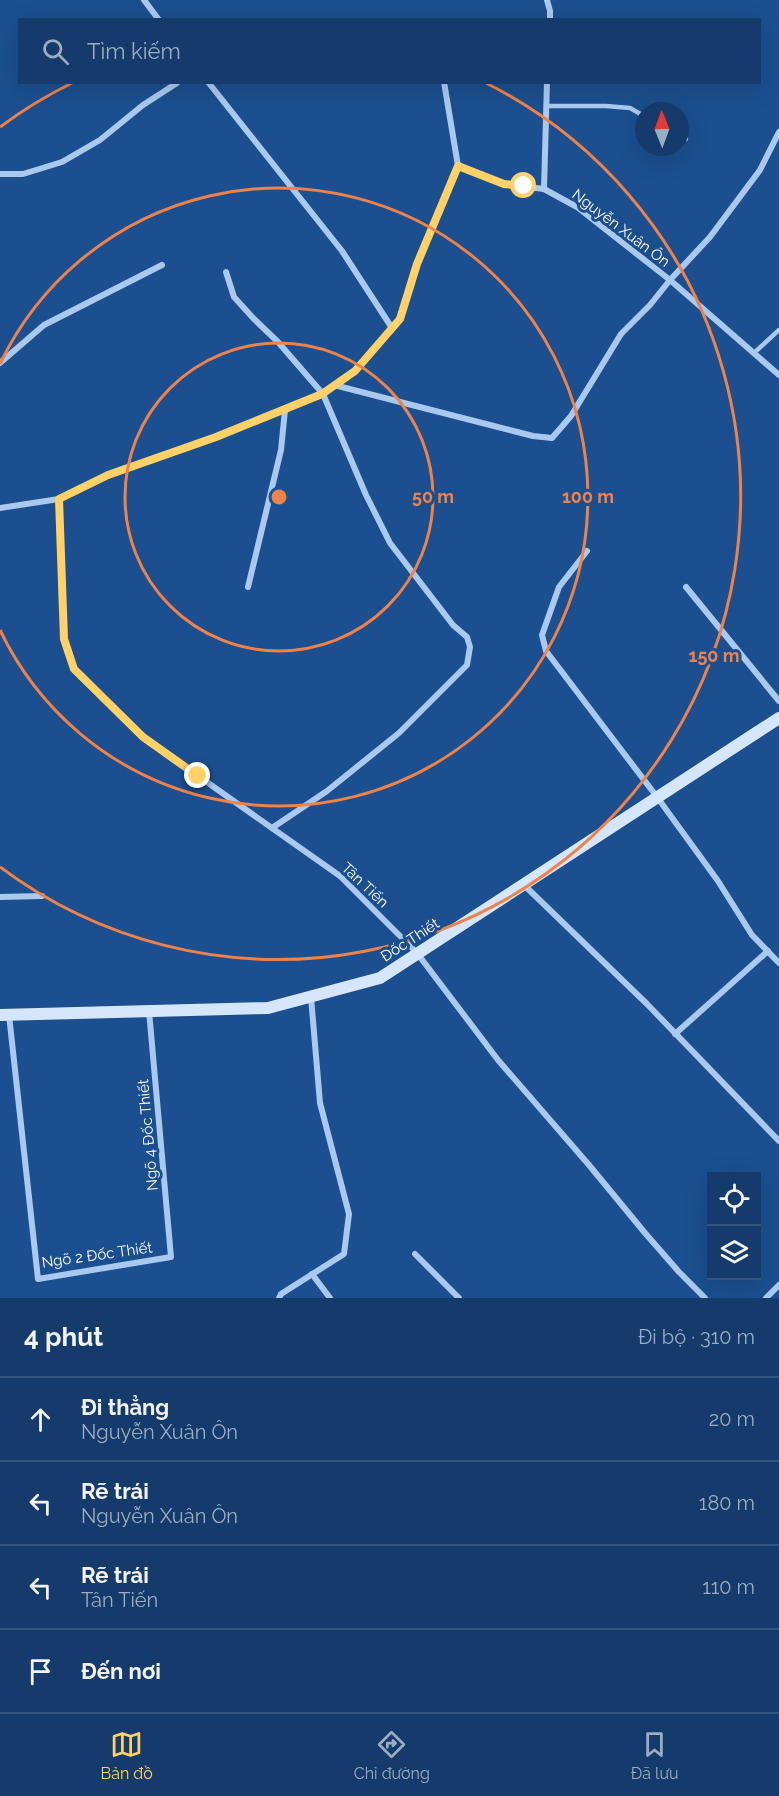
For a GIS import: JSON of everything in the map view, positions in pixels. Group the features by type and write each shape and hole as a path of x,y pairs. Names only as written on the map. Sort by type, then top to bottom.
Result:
{"street":[{"path":"144,0 158,18"},
{"path":"547,0 550,18"},
{"path":"0,174 23,174 62,162 100,140 143,105 177,84"},
{"path":"210,84 342,251 392,328"},
{"path":"0,508 59,499 108,475 216,437 322,394 355,371 400,319 417,264 458,166 444,84"},
{"path":"544,189 547,84"},
{"path":"334,386 532,436 552,438 571,416 621,334 710,237 760,170 779,132"},
{"name":"Nguyễn Xuân Ôn","path":"458,166 504,184 544,189 577,207 670,280 779,375"},
{"path":"0,363 44,325 162,265"},
{"path":"226,272 234,297 278,342 322,394 366,495 390,543 453,624 467,637 470,647 467,665 399,732 327,791 272,828"},
{"path":"248,587 280,450 285,410"},
{"name":"Tân Tiến","path":"59,499 64,639 74,669 143,737 340,876 417,954 498,1060 645,1233 705,1298"},
{"path":"587,551 559,587 542,635 546,651 718,881 752,935 779,963"},
{"path":"686,587 779,701"},
{"name":"Đốc Thiết","path":"4,1015 268,1008 380,978 779,718"},
{"path":"523,885 647,1004 779,1141"},
{"path":"0,897 42,896"},
{"path":"675,1034 768,951"},
{"path":"279,1298 280,1294 344,1254 349,1214 320,1103 311,996"},
{"name":"Ngõ 4 Đốc Thiết","path":"149,1011 171,1257"},
{"name":"Ngõ 2 Đốc Thiết","path":"4,1015 38,1279 171,1257"},
{"path":"416,1254 459,1298"},
{"path":"312,1274 330,1298"},
{"path":"766,1298 779,1285"}],"lane":[{"path":"546,106 606,106 630,108 635,111"},
{"path":"754,353 779,330"}],"route":[{"path":"198,776 143,737 74,669 64,639 59,499 108,475 216,437 322,394 355,371 400,319 417,264 458,166 504,184 524,186"}]}
